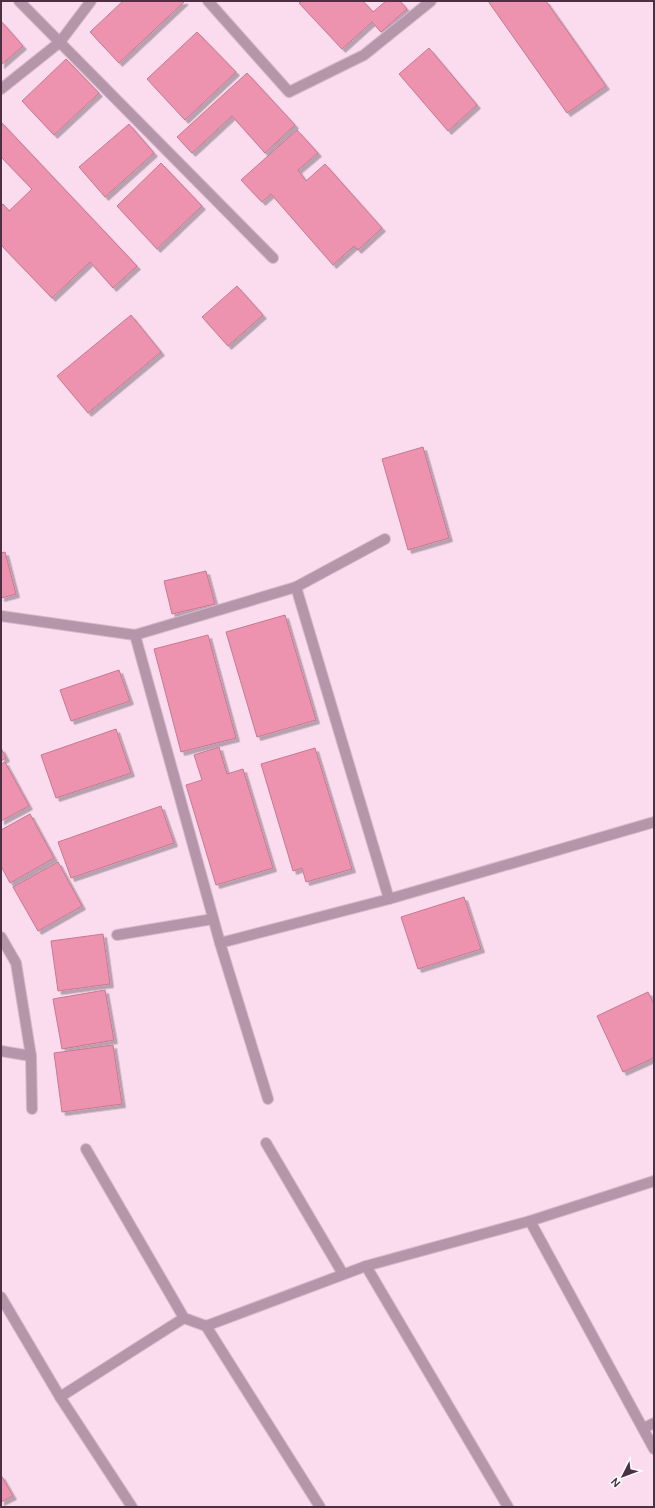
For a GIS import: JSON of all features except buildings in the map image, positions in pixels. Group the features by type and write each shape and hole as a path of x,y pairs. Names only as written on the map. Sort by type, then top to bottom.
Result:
{"street":[{"path":"19,1 273,258"},
{"path":"1,89 60,42 91,1"},
{"path":"208,1 289,92 364,55 431,1"},
{"path":"1,616 135,635 296,587 385,539"},
{"path":"296,587 389,899"},
{"path":"135,635 213,920 268,1099"},
{"path":"220,943 389,899 654,822"},
{"path":"117,935 213,920"},
{"path":"1,937 16,963 31,1056 32,1110"},
{"path":"1,1051 31,1056"},
{"path":"266,1143 343,1274"},
{"path":"86,1149 184,1318 206,1326 320,1507"},
{"path":"206,1326 366,1266 530,1221 654,1181"},
{"path":"530,1221 644,1428 654,1449"},
{"path":"366,1266 508,1507"},
{"path":"1,1297 60,1397 132,1507"},
{"path":"60,1397 184,1318"},
{"path":"644,1428 654,1423"}]}
